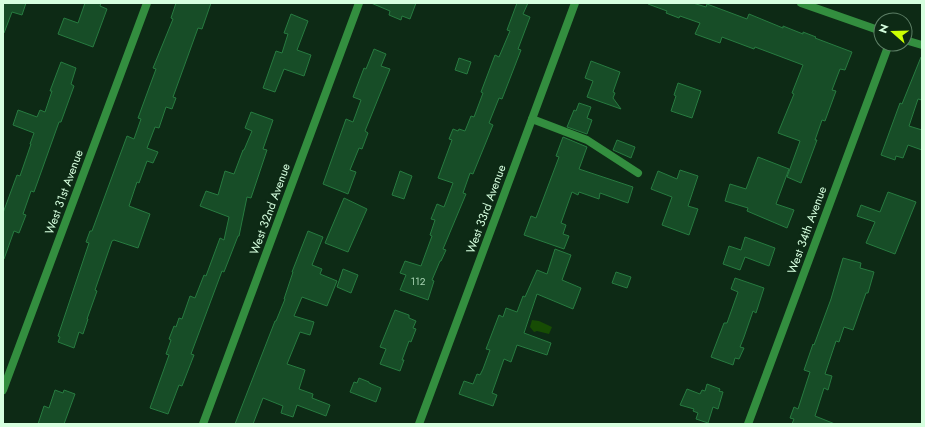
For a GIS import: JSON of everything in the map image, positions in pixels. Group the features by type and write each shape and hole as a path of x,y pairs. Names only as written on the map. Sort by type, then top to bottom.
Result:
{"street":[{"name":"West 31st Avenue","path":"3,390 147,3"},
{"name":"West 32nd Avenue","path":"203,424 360,3"},
{"name":"West 33rd Avenue","path":"419,424 575,3"},
{"path":"801,3 873,28"},
{"name":"West 34th Avenue","path":"748,424 886,52"},
{"path":"532,119 587,140 638,173"}],"shaded area":[{"path":"532,320 539,321 552,327 549,334 537,331 534,332 530,327"}],"building":[{"path":"3,3 26,3 22,15 12,12 4,33 3,32"},
{"path":"85,3 101,3 100,6 107,9 93,47 58,34 64,18 78,23"},
{"path":"176,3 211,3 202,29 198,28 173,97 176,98 172,109 166,107 159,128 155,127 147,148 158,152 153,163 147,161 139,183 137,182 129,206 150,214 138,248 114,240 112,241 95,290 97,291 83,334 79,332 74,348 58,342 60,337 58,336 89,243 86,242 90,231 92,231 127,136 134,139 141,119 138,118 156,69 153,68 173,19 171,18"},
{"path":"371,3 416,3 410,19 402,16 401,20 389,15 390,11"},
{"path":"517,3 528,3 523,14 530,17 518,49 521,50 502,99 499,98 489,123 493,125 473,174 470,173 463,193 466,194 443,249 446,250 432,280 434,281 428,300 400,290 406,275 400,273 405,261 421,266 432,236 430,235 435,220 431,219 437,204 444,207 453,183 438,178 452,140 449,139 453,129 465,131 471,116 474,117 483,93 481,92 495,55 499,57 510,31 507,30"},
{"path":"693,3 706,7 707,4 747,19 749,14 783,28 783,26 803,34 803,32 852,52 845,70 840,69 832,90 836,91 825,121 822,120 815,140 817,140 801,183 787,177 800,141 778,133 794,94 792,93 803,65 755,47 754,49 722,37 720,43 695,34 700,23 666,13 667,11 648,4"},
{"path":"291,14 308,21 297,50 311,55 304,76 284,69 275,92 263,88 276,51 282,53 288,34 284,33"},
{"path":"374,49 386,54 381,66 390,69 365,131 368,133 362,149 359,148 350,170 356,172 348,194 323,184 346,119 353,122 361,100 353,97 364,68 366,69"},
{"path":"921,57 922,100 918,99 909,126 922,130 922,150 908,145 903,158 896,156 895,160 881,155 900,103 902,104"},
{"path":"459,58 471,62 467,74 455,70"},
{"path":"591,61 620,72 613,92 615,93 613,98 621,109 587,97 593,81 585,78"},
{"path":"61,62 76,68 71,84 74,86 61,122 59,122 34,192 31,191 23,214 26,215 19,233 14,231 4,259 3,213 17,175 20,176 34,133 13,125 18,110 37,117 40,110 45,112 52,91 50,91"},
{"path":"678,83 701,91 692,118 671,111 676,96 674,95"},
{"path":"579,103 591,107 587,118 592,120 587,134 567,127 574,110 576,111"},
{"path":"251,112 273,120 263,149 267,150 251,198 247,197 239,236 224,272 222,271 191,354 194,355 182,386 179,385 168,414 150,408 169,355 166,354 171,340 169,339 179,318 182,319 190,296 195,298 204,275 206,276 220,238 224,240 229,217 200,206 206,191 218,195 225,171 234,174 252,131 245,128"},
{"path":"563,137 587,147 579,169 633,187 628,203 600,193 599,199 579,192 578,195 572,192 561,223 566,225 563,234 569,236 564,249 524,235 531,216 536,218 559,157 556,156"},
{"path":"617,140 635,147 631,158 613,150"},
{"path":"758,157 789,169 776,204 794,210 787,228 747,211 748,208 725,201 730,184 746,189"},
{"path":"680,170 698,176 688,206 698,209 689,235 662,225 672,197 651,189 658,171 677,179"},
{"path":"400,171 412,176 404,199 392,195"},
{"path":"888,192 916,202 895,254 866,243 875,222 857,216 861,205 880,212"},
{"path":"344,198 367,209 348,252 325,243"},
{"path":"308,231 323,237 312,265 322,269 320,274 337,281 327,306 302,297 294,316 314,322 310,335 300,332 287,364 305,370 299,389 313,394 312,398 330,405 326,416 297,405 293,417 281,413 283,406 263,398 253,424 235,424 285,299 292,272"},
{"path":"745,237 775,248 769,266 745,257 740,270 723,264 729,246 741,250"},
{"path":"555,249 571,255 562,280 581,288 573,309 537,294 524,333 551,343 547,355 517,345 511,362 504,359 492,393 497,395 493,406 459,394 464,381 473,384 477,374 480,375 490,350 486,349 499,315 503,317 506,308 517,312 523,296 525,297 537,270 547,274"},
{"path":"843,258 861,263 860,268 874,272 868,293 866,293 853,330 844,327 839,342 836,341 825,374 832,376 828,390 824,388 815,416 835,424 792,424 794,419 790,418 794,407 798,409 810,372 804,370 831,299"},
{"path":"343,269 358,275 351,293 337,287"},
{"path":"616,272 631,277 627,288 612,283"},
{"path":"735,278 764,288 756,313 753,311 740,347 744,348 739,359 735,358 733,365 711,357 724,323 727,323 738,292 731,289"},
{"path":"395,310 409,315 409,318 416,321 413,328 416,329 411,342 409,341 402,360 404,360 400,371 380,364 386,349 380,347"},
{"path":"359,378 381,388 376,402 350,392 354,382 357,383"},
{"path":"707,384 720,389 719,391 723,392 718,409 713,407 708,423 696,419 698,413 693,411 694,409 680,405 687,389 700,394 702,390 705,391"},
{"path":"55,390 63,393 64,390 75,394 64,424 38,424 44,406 49,408"}]}
